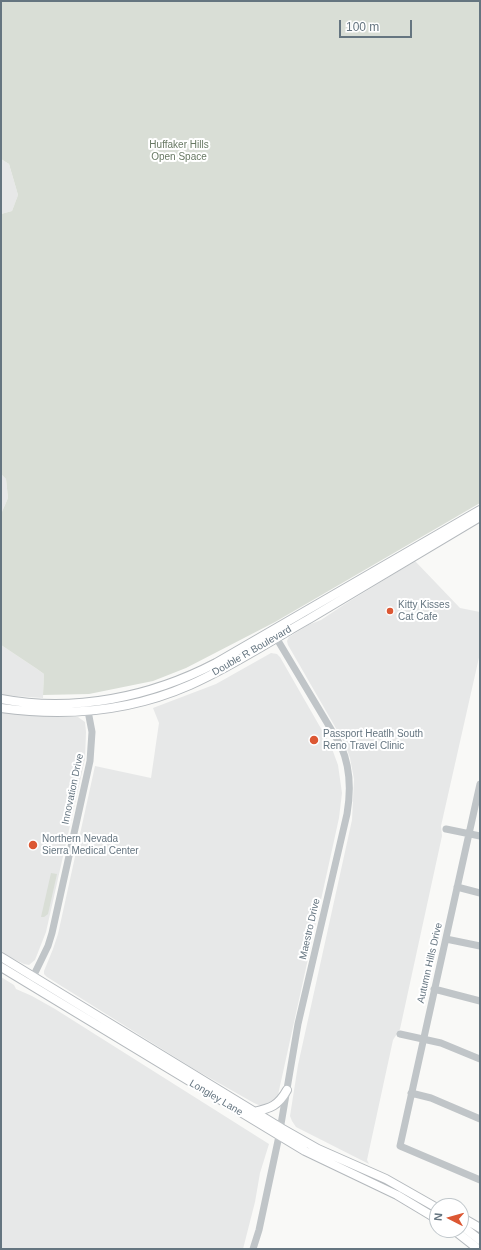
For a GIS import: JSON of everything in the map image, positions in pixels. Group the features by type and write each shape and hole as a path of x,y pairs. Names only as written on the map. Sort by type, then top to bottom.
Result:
{"main road":[{"name":"Double R Boulevard","path":"1,708 43,712 88,711 137,703 185,687 229,666 274,634 480,510"},
{"name":"Double R Boulevard","path":"1,699 61,704 98,701 134,695 162,687 189,676 274,634 480,517"},
{"name":"Longley Lane","path":"1,957 31,981 280,1132 386,1179 429,1202"},
{"name":"Longley Lane","path":"1,967 31,981 254,1112 305,1151 411,1202 429,1214"},
{"path":"254,1112 268,1109 275,1105 282,1099 287,1090"},
{"path":"469,1222 480,1228"},
{"path":"469,1231 480,1240"},
{"path":"464,1238 478,1249"}],"street":[{"name":"Maestro Drive","path":"253,1249 259,1230 280,1132 298,1024 347,814 350,783 348,767 341,746 274,634"},
{"name":"Innovation Drive","path":"31,981 48,946 52,933 90,760 92,732 88,711"},
{"name":"Autumn Hills Drive","path":"480,784 400,1146 480,1180"},
{"path":"446,829 480,836"},
{"path":"457,888 480,893"},
{"path":"446,939 480,946"},
{"path":"434,989 480,1001"},
{"path":"400,1034 442,1043 480,1059"},
{"path":"412,1093 431,1098 480,1119"}],"shaded area":[{"path":"1,159 9,164 18,195 12,211 1,214"},
{"path":"1,474 6,479 8,498 1,514"},
{"path":"415,561 460,608 480,612 480,653 441,826 442,836 400,1029 393,1040 367,1160 369,1164 296,1127 290,1116 298,1065 352,820 354,779 350,758 345,744 287,641 289,637 308,625 321,620"},
{"path":"1,645 44,674 43,698 1,695"},
{"path":"271,653 277,654 280,657 331,746 338,765 342,793 339,818 278,1095 270,1104 261,1106 194,1069 47,977 44,974 44,971 58,934 95,766 151,778 159,723 153,708 216,684"},
{"name":"Northern Nevada Sierra Medical Center","path":"1,711 48,716 78,717 85,722 85,759 46,932 35,960 29,965 1,953"},
{"path":"1,977 14,985 16,989 55,1009 269,1144 260,1173 255,1202 243,1249 1,1249"}],"green space":[{"name":"Huffaker Hills Open Space","path":"1,1 480,1 480,503 275,622 186,668 153,681 89,694 43,695 44,674 1,645 1,514 8,498 6,479 1,474 1,214 12,211 18,195 9,164 1,159"},
{"path":"51,873 57,874 48,914 41,917"}],"place":[{"name":"Kitty Kisses Cat Cafe","path":"390,611"},
{"name":"Passport Heatlh South Reno Travel Clinic","path":"314,740"},
{"name":"Northern Nevada Sierra Medical Center","path":"33,845"}]}
